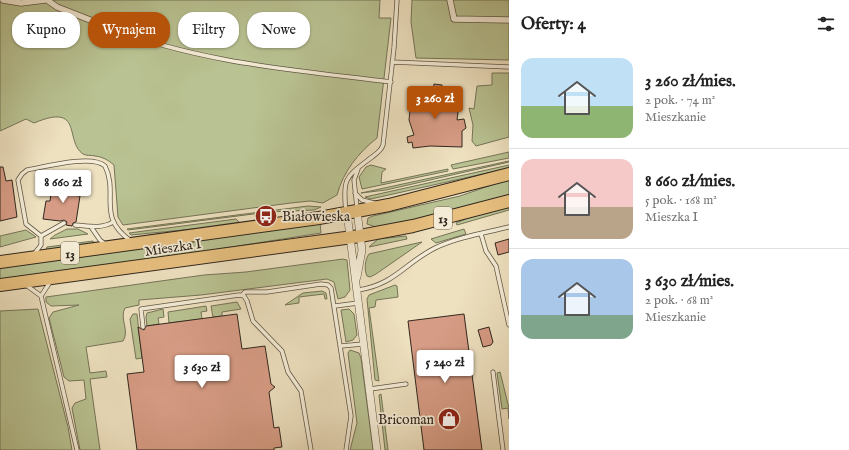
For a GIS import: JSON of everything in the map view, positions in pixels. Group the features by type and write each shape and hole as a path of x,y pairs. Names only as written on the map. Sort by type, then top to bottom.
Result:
{"main road":[{"name":"Mieszka I","path":"0,262 288,223 352,212 389,205 509,174"},
{"name":"Mieszka I","path":"0,285 355,237 413,226 509,200"}],"street":[{"path":"3,0 21,3 46,0 52,5 88,19"},
{"path":"450,0 454,19 509,20"},
{"path":"352,212 358,290 377,450"},
{"path":"352,212 355,237 361,254 357,279"}],"lane":[{"path":"352,212 345,185 348,179 360,167 381,149 391,82 397,0"},
{"path":"168,48 221,60 391,82"},
{"path":"392,62 509,67"},
{"path":"41,236 26,224 18,180 22,174 27,170 80,161 96,161 101,163 107,169 113,222 129,240 139,244"},
{"path":"352,212 355,193 354,178 360,167"},
{"name":"Mieszka I","path":"355,193 358,197 367,202 389,205"},
{"path":"76,225 91,227 105,226 113,222"},
{"path":"41,236 64,223"},
{"path":"91,227 100,240 113,247"},
{"path":"358,290 382,284 435,248 509,227"},
{"path":"481,234 486,251 496,266 509,325"},
{"path":"29,258 39,248 41,236"},
{"path":"41,296 46,286 56,278"},
{"path":"20,282 32,288 41,296 77,450"},
{"path":"143,327 141,309 242,296 245,292 267,292 326,284 332,290 351,417 346,450"},
{"path":"242,296 247,301 253,320 282,352 288,372 301,391 311,450"},
{"path":"335,306 360,303"},
{"path":"341,346 364,344"},
{"path":"493,372 503,450"},
{"path":"370,389 406,384"}],"green space":[{"path":"0,0 380,0 379,18 391,18 377,138 364,150 347,171 337,195 323,203 310,201 291,203 123,225 118,217 114,165 103,158 83,154 77,148 70,126 66,120 60,117 50,118 34,123 26,119 0,131"},
{"path":"412,0 509,0 509,60 416,58 411,22"},
{"path":"492,73 509,73 509,137 476,146 472,141 473,125 469,108 474,109 477,86 492,85"},
{"path":"509,152 509,158 453,169 451,165"},
{"path":"509,161 386,190 361,193"},
{"path":"371,165 386,169 382,172 381,183 448,169 448,171 362,189 359,177 366,167"},
{"path":"509,165 509,168 371,199 365,197"},
{"path":"509,179 509,195 379,228 367,224 368,218 373,216 460,196"},
{"path":"308,206 321,207 314,210 269,212 127,229"},
{"path":"509,206 509,210 457,225 456,223 473,216"},
{"path":"236,219 239,222 225,226 131,235 129,233"},
{"path":"320,222 321,233 187,254 0,279 0,267"},
{"path":"67,229 78,229 88,234 50,239"},
{"path":"464,229 466,234 436,243 431,239"},
{"path":"26,230 36,237 0,247 0,236"},
{"path":"406,236 407,239 369,247 378,239"},
{"path":"93,241 93,244 46,250 47,247"},
{"path":"422,242 376,274 370,277 367,276 365,265 369,254"},
{"path":"343,259 347,260 350,290 345,297 338,299 334,282 327,279 201,295 139,300 139,305 125,308 123,316 125,337 123,341 86,347 90,373 106,371 107,377 90,379 100,450 80,450 72,408 75,403 86,399 84,380 69,381 64,377 49,318 53,312 79,305 51,306 46,302 46,297 204,275 246,272"},
{"path":"395,285 397,286 398,297 376,300 375,307 369,308 379,381 375,380 367,299 369,295"},
{"path":"322,291 326,293 327,299 325,299 324,294 299,297 299,303 285,305 303,293"},
{"path":"237,302 241,309 222,312 222,316 213,317 211,306"},
{"path":"206,306 207,311 201,312 202,319 169,323 168,312"},
{"path":"38,309 68,427 72,450 0,450 0,311"},
{"path":"163,309 164,317 158,318 159,324 147,326 147,313"},
{"path":"349,309 354,314 357,335 353,340 346,342 341,310"},
{"path":"133,314 137,314 142,358 136,359 130,319"},
{"path":"350,350 359,353 361,358 373,450 350,450 357,423 348,353"},
{"path":"500,372 509,408 509,419 508,408 502,409 497,373"},
{"path":"381,394 388,450 385,450 379,395"}],"building":[{"path":"434,84 442,85 441,93 456,95 455,103 459,104 457,120 464,119 466,128 462,131 462,147 430,146 413,148 412,142 408,143 407,137 414,135 409,120 412,90 433,92"},
{"path":"0,167 3,167 6,181 12,180 17,217 0,221"},
{"path":"67,177 73,177 72,195 80,196 76,222 73,223 72,226 66,225 67,222 64,220 43,219 46,201 50,201 51,193 59,194 61,179 66,179"},
{"path":"509,239 509,252 498,255 495,243"},
{"path":"237,314 242,349 265,346 271,384 275,387 269,392 274,428 279,427 282,447 274,448 274,450 137,450 127,374 144,372 138,327 144,330 146,326"},
{"name":"Bricoman","path":"464,314 482,450 424,450 408,321"},
{"path":"489,327 493,342 491,345 483,347 478,330"}],"place":[{"name":"Białowieska","path":"266,216"},
{"name":"Bricoman","path":"449,419"}]}
